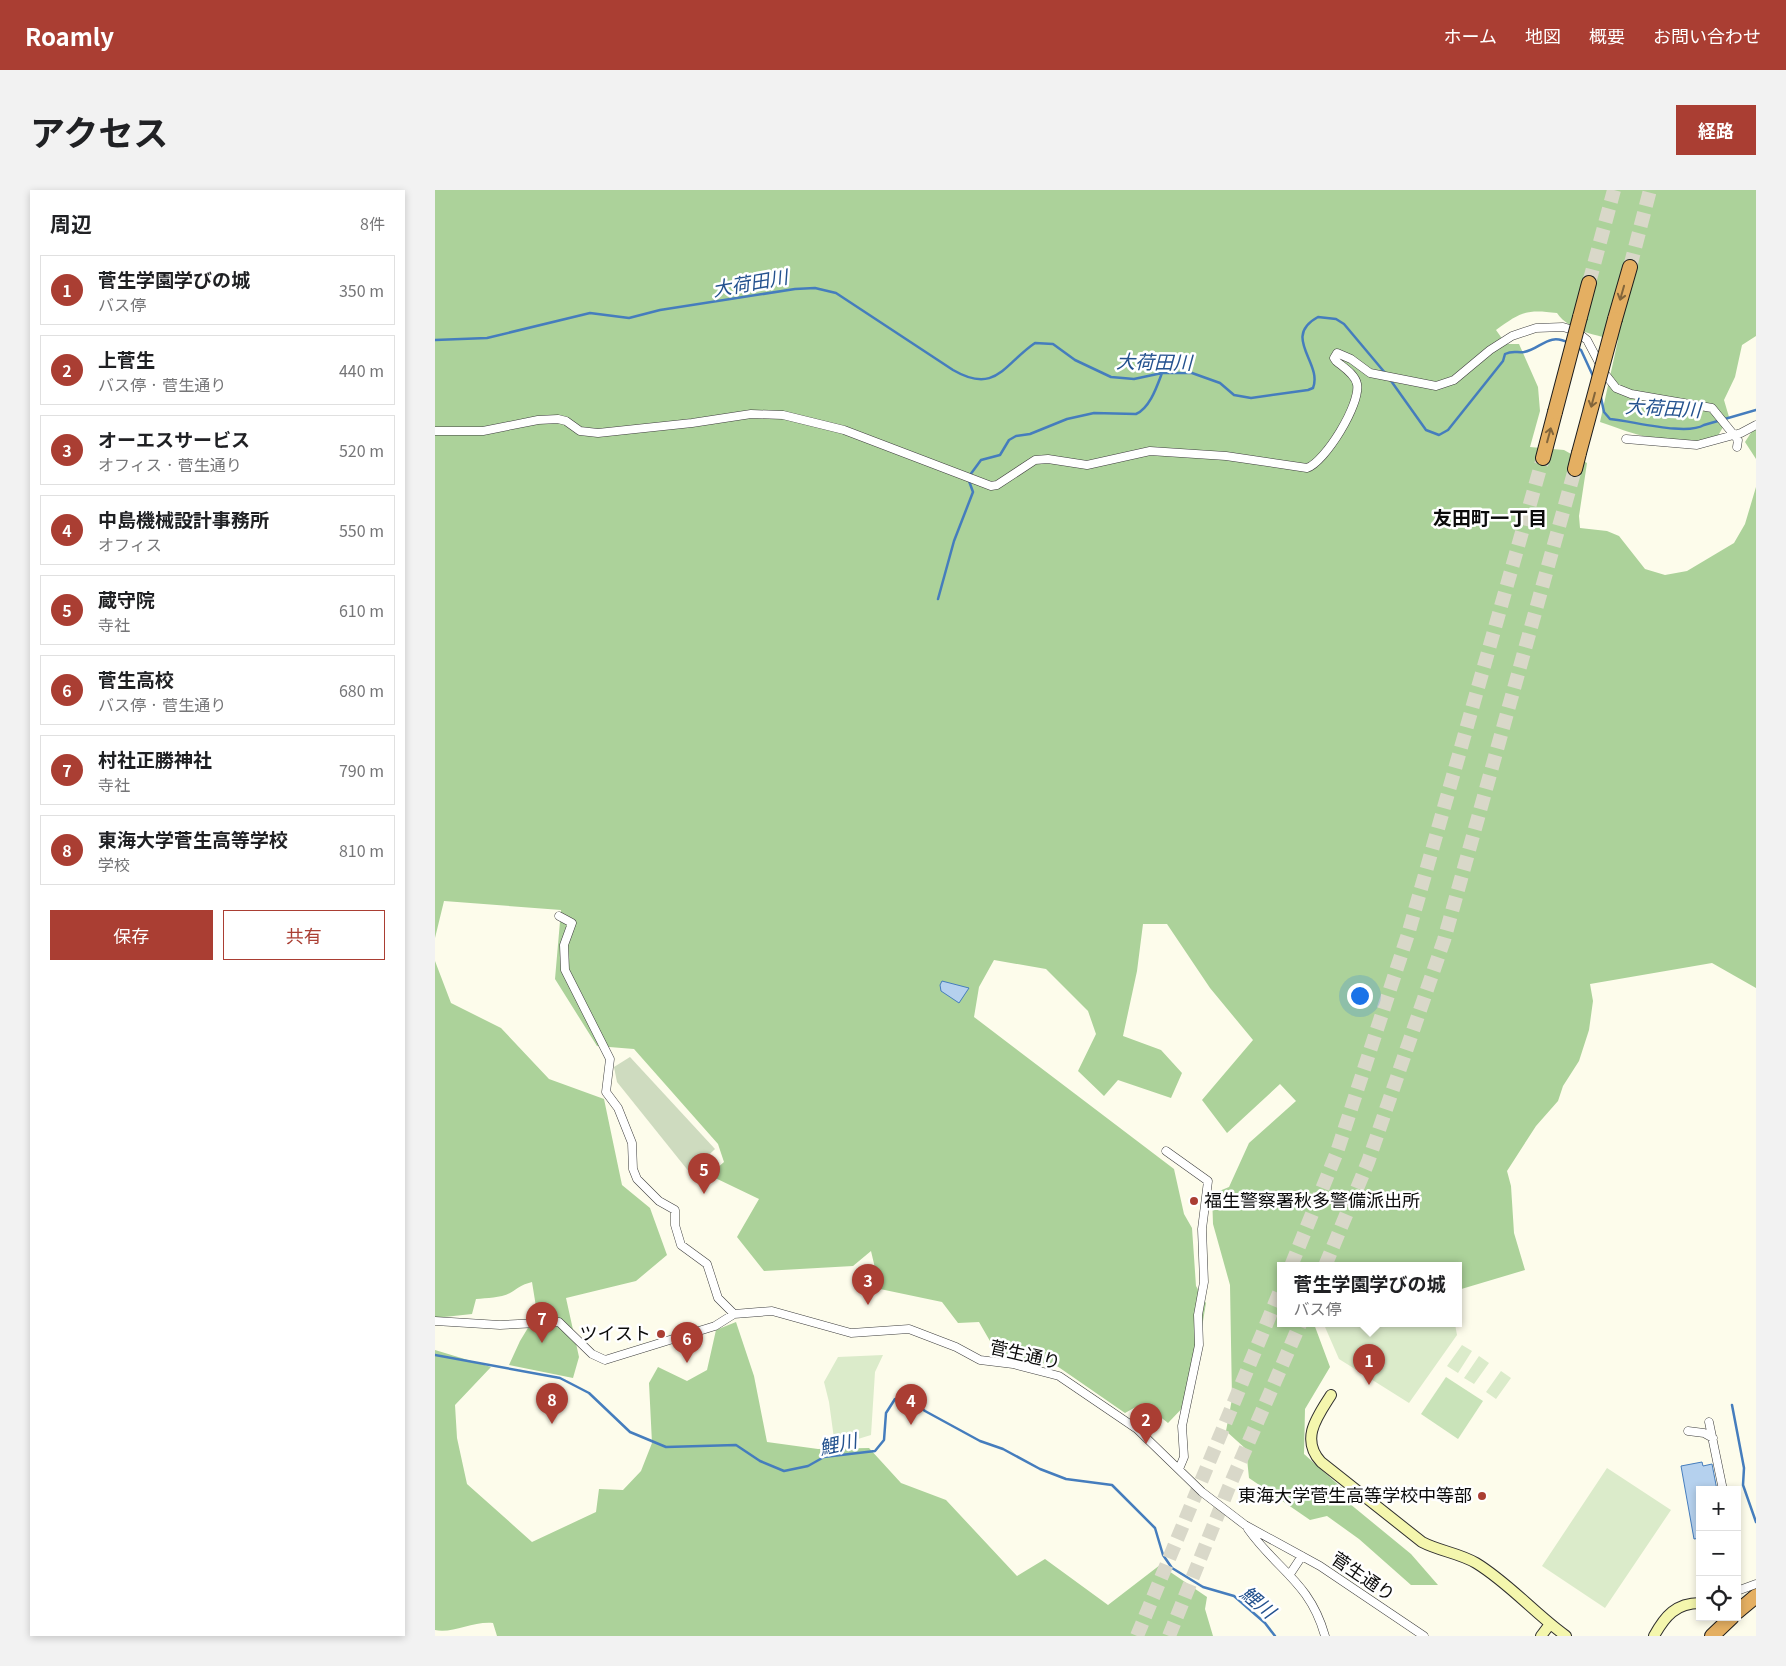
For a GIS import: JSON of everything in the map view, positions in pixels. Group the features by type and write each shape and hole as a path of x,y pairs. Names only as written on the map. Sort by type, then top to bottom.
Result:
{"highway":[{"path":"1575,469 1629,267"},
{"path":"1543,458 1589,283"},
{"path":"1741,1609 1756,1596"},
{"path":"1712,1636 1724,1621"}],"street":[{"path":"435,431 483,431 538,420 558,419 566,420 580,431 597,432 765,414 802,419 844,430 991,486 997,485 1035,460 1049,459 1087,465 1149,451 1226,456 1300,468 1317,463 1347,420 1355,400 1357,386 1355,380 1335,361 1334,355 1343,355 1377,374 1429,386 1446,384 1512,336 1536,328 1555,326 1576,331 1587,340 1605,374 1616,388 1631,394 1712,408 1738,440 1737,447"},
{"path":"1625,439 1697,445 1756,425"},
{"path":"559,916 572,923 564,945 565,970 609,1059 606,1092 618,1108 632,1143 633,1169 637,1179 659,1201 675,1210 675,1224 681,1245 707,1264 718,1298 734,1314"},
{"path":"1166,1150 1208,1180 1202,1223 1204,1282 1198,1315 1199,1345 1182,1426 1184,1457 1179,1470"},
{"name":"菅生通り","path":"435,1321 516,1325 553,1322 563,1325 591,1354 605,1360 715,1326 734,1314 771,1311 851,1333 909,1329 956,1347 980,1360 1013,1364 1059,1376 1137,1429 1202,1492 1245,1525 1303,1556 1424,1636"},
{"path":"1331,1395 1311,1428 1313,1449 1321,1462 1422,1542 1441,1551 1467,1558 1488,1572 1566,1636"},
{"path":"1709,1422 1722,1486"},
{"path":"1688,1431 1704,1433 1713,1438"},
{"path":"1245,1525 1312,1603 1325,1636"},
{"path":"1289,1574 1303,1556"},
{"path":"1741,1589 1756,1584"},
{"path":"1654,1636 1673,1609 1682,1605 1696,1603"},
{"path":"1541,1636 1550,1624"}],"green space":[{"path":"435,190 1756,190 1756,336 1742,345 1735,377 1724,400 1729,417 1716,439 1684,442 1670,441 1643,436 1600,422 1618,340 1585,332 1569,324 1557,313 1538,311 1524,313 1496,330 1506,344 1519,344 1538,387 1540,411 1530,447 1564,450 1587,463 1579,516 1580,528 1607,531 1619,536 1645,569 1665,575 1687,571 1734,543 1745,524 1756,487 1756,988 1712,963 1590,984 1593,1001 1589,1030 1579,1061 1563,1086 1558,1101 1536,1126 1507,1171 1511,1186 1514,1233 1525,1270 1462,1289 1462,1262 1277,1262 1277,1327 1315,1327 1330,1367 1305,1409 1304,1454 1343,1489 1344,1499 1411,1554 1438,1585 1411,1585 1359,1539 1327,1516 1310,1520 1249,1478 1246,1449 1226,1431 1232,1399 1230,1285 1213,1224 1212,1194 1229,1187 1249,1143 1296,1101 1280,1084 1227,1133 1202,1100 1253,1040 1210,988 1167,924 1143,924 1137,971 1123,1036 1161,1050 1182,1073 1171,1098 1118,1080 1104,1096 1078,1071 1096,1034 1088,1011 1046,969 994,960 979,987 974,1017 1174,1169 1184,1214 1192,1228 1196,1286 1206,1303 1190,1400 1168,1423 1143,1403 1125,1413 1057,1366 998,1355 979,1322 958,1323 942,1302 880,1289 871,1251 853,1266 764,1271 737,1237 759,1199 709,1175 724,1162 718,1144 634,1049 597,1046 555,979 561,910 444,901 435,938"},
{"path":"1756,425 1756,459 1745,442"},
{"path":"435,961 451,1003 501,1028 549,1079 604,1099 622,1185 650,1208 667,1255 636,1281 566,1298 579,1357 573,1378 509,1365 520,1341 537,1313 532,1282 522,1285 502,1296 476,1299 472,1314 435,1318"},
{"path":"630,1057 715,1149 690,1173 617,1082 614,1067"},
{"path":"736,1322 754,1376 767,1442 818,1449 869,1448 901,1483 946,1500 1017,1576 1045,1559 1108,1605 1160,1565 1207,1597 1205,1609 1213,1636 497,1636 493,1623 442,1631 435,1630 435,1350 491,1367 455,1405 457,1438 467,1484 532,1542 596,1512 599,1489 623,1490 641,1471 652,1443 649,1383 658,1367 687,1381 707,1370 716,1330"},
{"path":"1325,1327 1456,1327 1457,1335 1409,1403 1339,1359"},
{"path":"1462,1345 1472,1351 1458,1373 1447,1366"},
{"path":"883,1355 875,1372 871,1435 835,1446 829,1402 824,1382 838,1357"},
{"path":"1479,1356 1489,1363 1474,1384 1464,1378"},
{"path":"1501,1371 1511,1378 1496,1399 1486,1392"},
{"path":"1446,1377 1483,1401 1458,1439 1421,1414"},
{"path":"1607,1468 1671,1510 1605,1608 1542,1566"}],"water":[{"path":"942,981 969,988 959,1003 941,991 940,985"},
{"path":"1702,1462 1703,1466 1712,1464 1716,1486 1696,1486 1696,1539 1694,1539 1681,1466"}],"waterway":[{"name":"大荷田川","path":"435,340 487,338 590,313 629,318 660,310 795,289 815,288 836,293 953,370 968,377 980,379 990,378 999,374 1035,343 1053,344 1075,360 1111,377 1134,379 1162,373 1192,373 1220,383 1234,395 1251,398 1308,390 1313,388 1315,379 1305,351 1303,333 1308,325 1318,317 1336,319 1344,324 1386,374"},
{"name":"大荷田川","path":"1389,378 1426,430 1439,435 1448,430 1503,361 1505,354 1524,352 1555,339 1569,343"},
{"name":"大荷田川","path":"1576,347 1581,350 1593,376"},
{"path":"970,475 981,460 1000,455 1009,440 1016,436 1030,434 1067,419 1094,413 1136,414 1149,402 1162,373"},
{"name":"大荷田川","path":"1600,393 1604,412 1610,419 1659,427 1696,428 1756,410"},
{"path":"938,599 954,541 973,492 969,481"},
{"name":"鯉川","path":"435,1355 560,1378 589,1393 630,1432 666,1447 736,1445 760,1461 784,1471 808,1466 824,1457 875,1451 884,1440 886,1413 895,1399 910,1400 925,1411 980,1441 1003,1449 1040,1469 1066,1479 1112,1485 1155,1528 1163,1555 1172,1568 1203,1587 1234,1596 1265,1623 1275,1636"},
{"path":"1732,1405 1744,1468 1743,1485 1756,1522"}],"tunnel":[{"path":"1589,283 1614,190"},
{"path":"1630,267 1650,190"},
{"path":"1293,1262 1337,1152 1409,931 1543,458"},
{"path":"1327,1262 1368,1162 1444,940 1575,469"},
{"path":"1137,1636 1277,1298"},
{"path":"1169,1636 1229,1487 1299,1327"}],"place":[{"name":"蔵守院","path":"704,1194"},
{"name":"福生警察署秋多警備派出所","path":"1194,1201"},
{"name":"オーエスサービス","path":"868,1305"},
{"name":"ツイスト","path":"661,1334"},
{"name":"村社正勝神社","path":"542,1343"},
{"name":"菅生高校","path":"687,1363"},
{"name":"菅生学園学びの城","path":"1369,1385"},
{"name":"東海大学菅生高等学校","path":"552,1424"},
{"name":"中島機械設計事務所","path":"911,1425"},
{"name":"上菅生","path":"1146,1444"},
{"name":"東海大学菅生高等学校中等部","path":"1482,1496"}],"district":[{"name":"友田町一丁目","path":"1490,518"}]}
